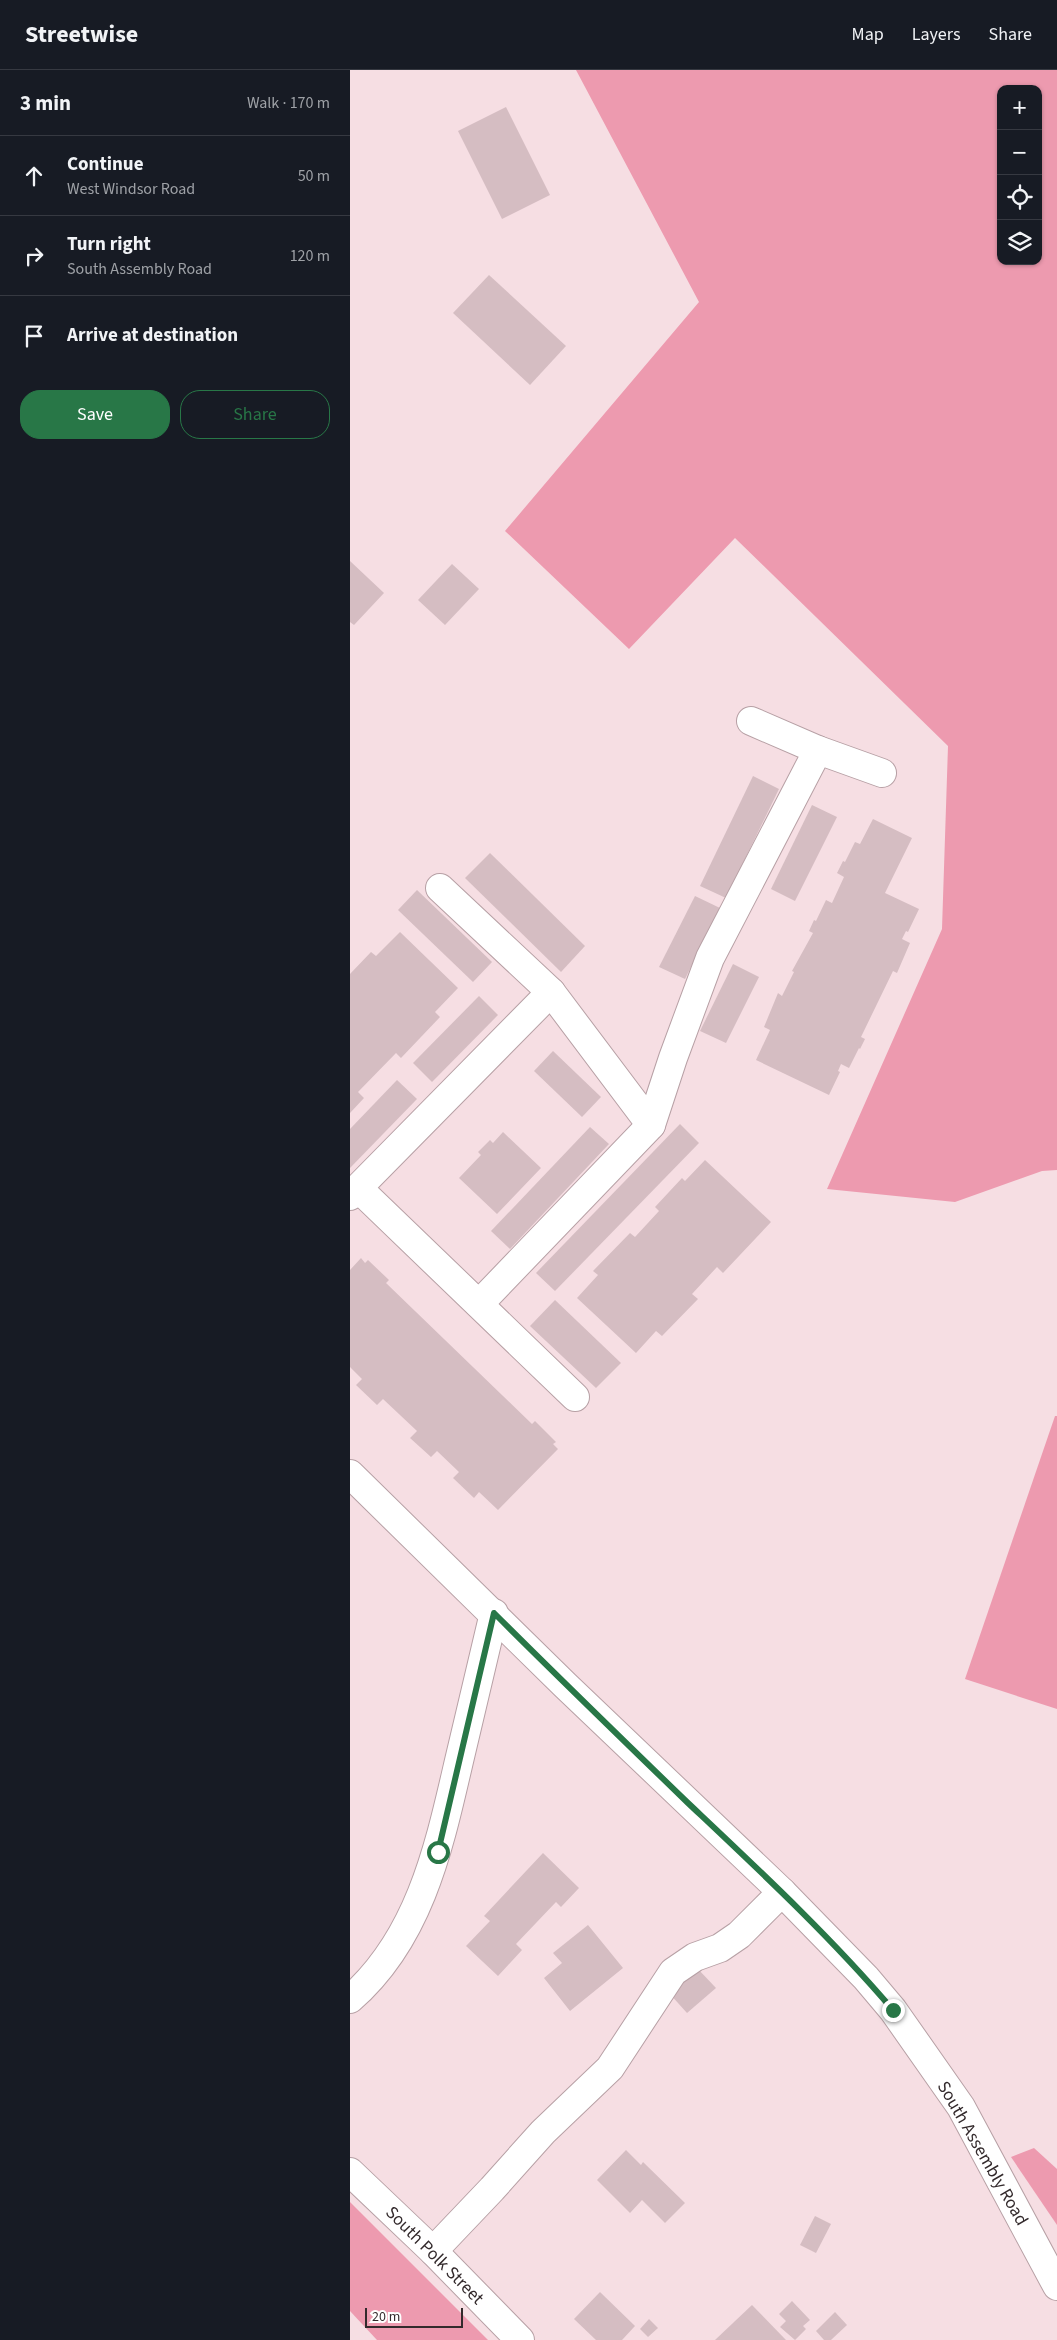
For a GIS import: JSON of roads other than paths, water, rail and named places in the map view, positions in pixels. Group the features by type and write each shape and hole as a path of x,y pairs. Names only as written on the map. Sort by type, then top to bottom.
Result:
{"street":[{"path":"751,721 818,750 882,774"},
{"path":"479,1304 651,1125 673,1058 710,958 818,750"},
{"path":"440,888 551,992 651,1125"},
{"path":"551,992 354,1192 479,1304 575,1397"},
{"name":"South Assembly Road","path":"350,1474 494,1613 565,1685 782,1892 866,1978 893,2010 961,2107 1057,2286"},
{"path":"350,1999 369,1982 393,1948 420,1903 438,1852 494,1613"},
{"path":"433,2251 543,2132 610,2068 673,1972 695,1957 720,1948 739,1935 782,1892"},
{"name":"South Polk Street","path":"350,2172 433,2251 520,2340"}]}
